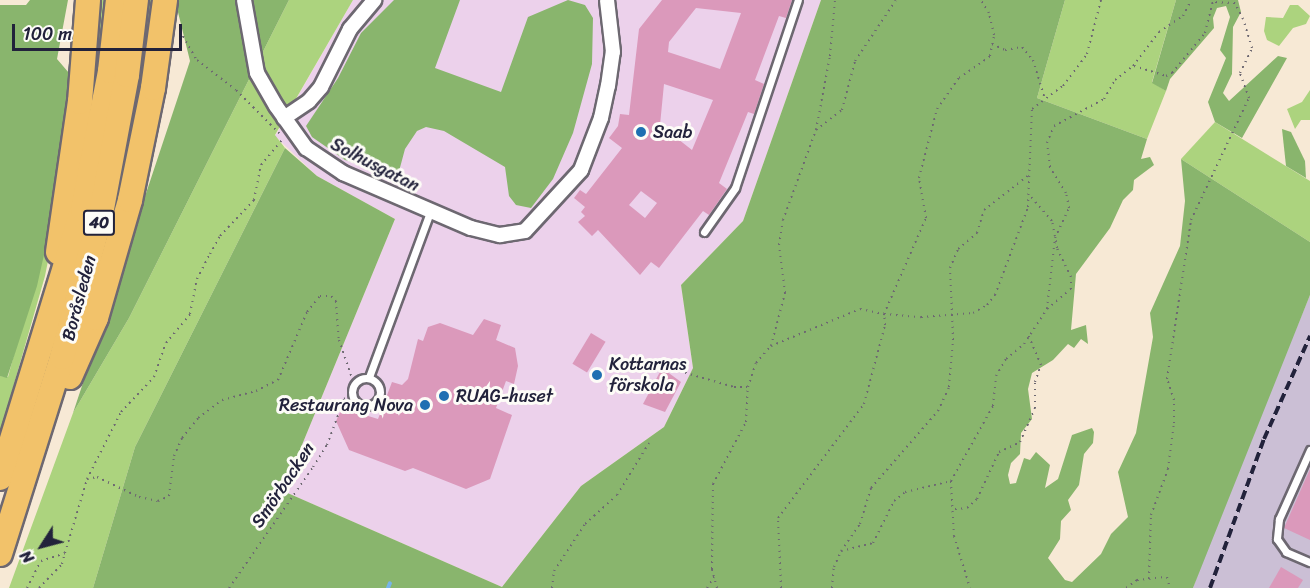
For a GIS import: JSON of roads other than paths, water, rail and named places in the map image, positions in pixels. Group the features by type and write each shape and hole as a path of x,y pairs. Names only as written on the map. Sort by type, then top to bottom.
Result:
{"highway":[{"path":"39,357 69,179 88,0"},
{"name":"Boråsleden","path":"0,478 83,209 110,71 118,0"},
{"name":"Boråsleden","path":"0,554 26,474 101,214 127,75 136,0"},
{"path":"26,474 96,318 112,266 140,157 165,0"}],"street":[{"name":"Solhusgatan","path":"244,0 257,73 284,118 306,148 325,164 430,212 485,233 514,234 525,231 569,186 580,170 601,118 613,52 607,0"},
{"path":"284,118 309,101 321,87 350,29 374,0"}],"lane":[{"path":"704,232 735,188 798,0"},
{"name":"Solhusgatan","path":"369,377 430,212"},
{"path":"369,377 381,388 375,403 364,406 352,395 354,384 369,377"},
{"path":"1310,450 1279,519 1277,539 1286,552 1310,562"}],"waterway":[{"path":"388,588 390,583"}],"railway":[{"path":"1210,588 1264,439 1310,336"}],"place":[{"name":"Saab","path":"641,132"},
{"name":"Kottarnas förskola","path":"597,375"},
{"name":"RUAG-huset","path":"444,396"},
{"name":"Restaurang Nova","path":"425,405"}]}
